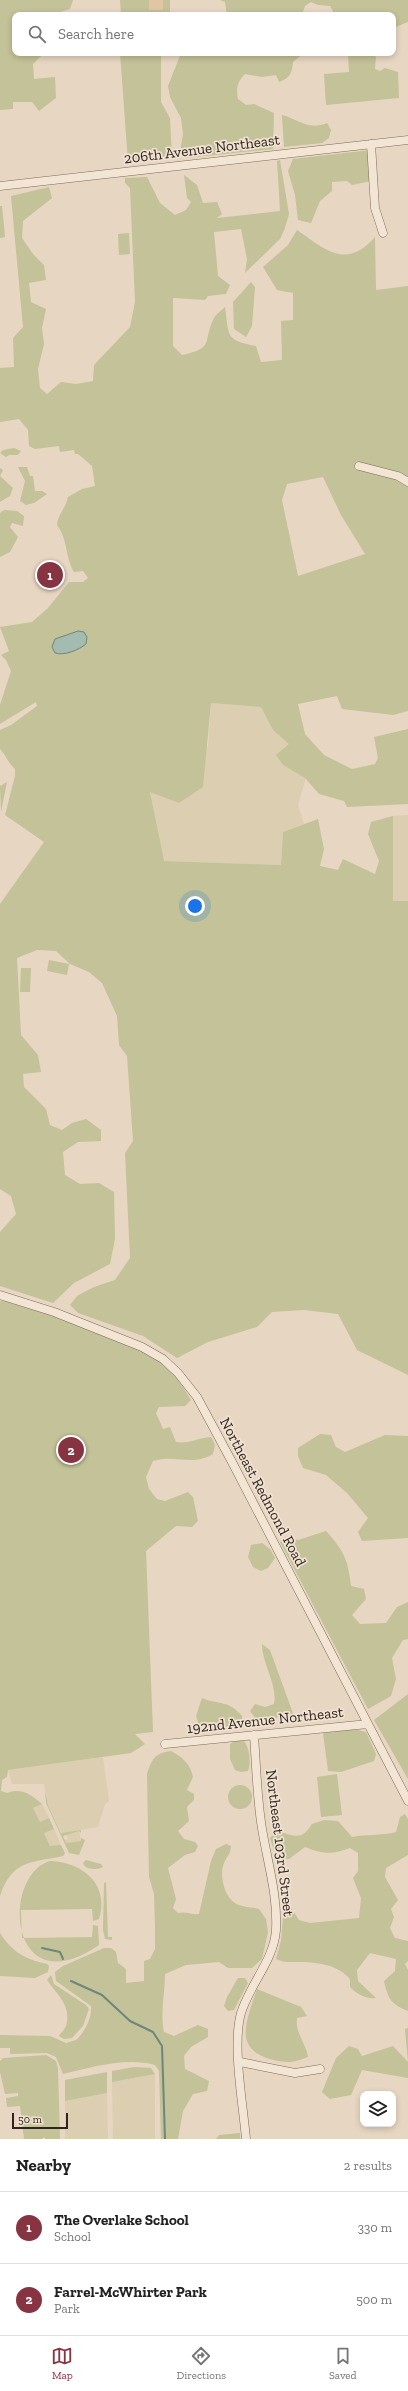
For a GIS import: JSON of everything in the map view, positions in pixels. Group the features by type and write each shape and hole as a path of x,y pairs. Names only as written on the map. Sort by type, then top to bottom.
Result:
{"street":[{"name":"206th Avenue Northeast","path":"0,186 408,140"},
{"path":"371,144 375,208 383,233"},
{"path":"359,466 398,476 408,482"},
{"name":"Northeast Redmond Road","path":"0,1295 54,1312 142,1347 163,1359 178,1373 204,1410 408,1801"},
{"name":"192nd Avenue Northeast","path":"165,1744 368,1724"},
{"name":"Northeast 103rd Street","path":"246,2139 239,2038 241,2014 247,1996 275,1943 276,1929 272,1876 261,1823 254,1735"},
{"path":"240,2062 295,2073 320,2070"}],"shaded area":[{"path":"78,631 84,632 87,637 86,644 71,652 63,654 55,653 52,647 55,639"},
{"path":"211,703 261,707 273,730 290,744 277,755 283,765 306,778 298,805 304,824 283,832 281,865 163,861 150,791 179,803 208,746"},
{"path":"408,815 408,901 393,901 393,816"},
{"path":"103,1757 109,1801 105,1804 98,1827 62,1833 48,1805 44,1784 12,1784 8,1770"},
{"path":"42,1804 49,1818 40,1822 33,1808"},
{"path":"54,1829 61,1845 51,1847 44,1833"},
{"path":"79,1831 81,1841 66,1843 65,1840 68,1838 66,1834"},
{"path":"155,2074 155,2139 113,2139 112,2082"},
{"path":"107,2093 108,2139 65,2139 65,2101"}],"green space":[{"path":"0,0 73,0 70,9 60,12 12,12 12,56 41,56 33,64 34,79 55,77 56,98 39,111 32,102 13,102 13,109 0,110"},
{"path":"120,0 170,0 170,12 121,12"},
{"path":"220,0 408,0 408,22 396,27 396,12 332,12 330,6 318,5 311,2 305,6 303,12 227,12 225,2"},
{"path":"120,56 161,56 161,102 170,118 172,157 128,162"},
{"path":"180,56 300,56 293,62 290,75 286,79 279,82 276,75 262,77 245,74 238,85 238,99 246,105 254,104 274,113 273,149 186,158 180,152 183,134 181,118 170,97 168,86"},
{"path":"348,56 375,56 375,69 380,71 385,68 398,72 399,98 326,105 324,74 349,72"},
{"path":"282,115 303,124 314,126 327,123 331,130 329,138 322,143 284,147"},
{"path":"370,150 371,181 352,185 347,181 332,182 332,191 320,201 311,223 298,220 295,195 288,171 293,159"},
{"path":"280,160 289,214 280,239 245,273 247,259 241,229 214,232 218,276 230,285 226,294 208,296 205,300 173,298 173,346 182,355 200,350 206,342 214,318 225,307 228,331 234,339 256,346 261,362 282,360 281,321 293,320 293,293 277,290 263,267 288,245 297,230 327,250 345,255 355,253 365,247 375,237 376,290 408,286 408,711 393,715 342,709 337,696 298,704 305,734 324,755 352,769 375,764 378,758 374,737 408,729 408,804 347,807 344,801 319,794 305,778 283,765 276,755 289,744 273,730 261,707 211,703 203,787 179,803 150,792 164,861 281,865 283,832 318,819 324,849 320,866 338,870 343,859 375,874 379,861 368,834 371,822 393,816 393,901 408,901 408,1375 357,1350 338,1314 304,1310 272,1312 257,1327 208,1342 177,1358 143,1336 78,1313 70,1305 77,1296 94,1287 115,1280 130,1258 125,1153 133,1141 127,1056 119,1045 117,1016 102,983 89,972 70,964 56,951 37,950 17,958 21,1035 38,1055 41,1072 23,1074 24,1087 46,1109 50,1125 62,1130 72,1123 86,1119 101,1130 101,1141 78,1142 63,1152 65,1175 80,1184 99,1183 114,1192 115,1239 110,1264 74,1283 53,1303 0,1286 0,1232 16,1214 11,1196 0,1189 0,904 44,842 5,815 15,776 15,769 0,749 0,730 11,725 37,706 36,702 0,724 0,705 11,671 6,660 1,655 9,651 0,627 32,622 48,608 69,582 83,582 88,578 83,571 74,572 69,560 61,530 57,525 68,497 82,489 95,486 92,466 78,454 75,454 74,450 60,452 59,446 35,449 29,446 28,430 19,419 0,422 0,368 14,367 13,338 23,327 11,196 49,187 52,198 23,221 22,238 33,254 44,265 46,280 29,283 31,302 46,309 42,328 44,344 38,369 40,388 47,394 61,382 76,384 93,381 94,365 130,327 135,302 130,188 125,183 125,178 147,177 160,203 175,215 186,210 191,202 187,198 184,175 197,185 203,203 217,202 222,214 217,218 280,211 277,161","holes":["323,477 341,515 365,554 298,576 282,500 287,484"]},
{"path":"0,206 2,206 5,237 0,238"},
{"path":"129,233 130,254 119,255 118,234"},
{"path":"251,282 255,287 252,326 246,337 234,329 233,302"},
{"path":"14,448 21,451 18,455 9,455 6,457 0,453 3,450"},
{"path":"18,467 27,467 30,476 33,476 35,491 42,491 47,494 34,503 26,505 20,501 25,481"},
{"path":"0,468 3,470 0,476"},
{"path":"0,476 13,488 10,496 0,502"},
{"path":"4,510 17,511 24,516 23,526 12,523 10,527 18,537 10,552 0,557 0,513"},
{"path":"7,782 1,812 0,786"},
{"path":"49,960 69,964 67,975 47,971"},
{"path":"21,968 31,968 30,992 20,992"},
{"path":"11,1299 59,1315 151,1355 176,1376 191,1400 185,1406 159,1407 156,1413 163,1429 170,1427 176,1442 185,1442 211,1437 215,1445 213,1454 198,1460 162,1459 153,1461 146,1477 149,1489 157,1499 165,1501 188,1492 193,1497 198,1521 192,1527 176,1526 146,1551 153,1732 135,1734 145,1744 131,1753 8,1770 7,1777 2,1780 1,1791 7,1793 12,1791 22,1791 42,1804 33,1808 40,1822 49,1818 54,1829 44,1833 50,1846 61,1845 65,1853 63,1856 33,1862 17,1869 5,1884 0,1896 0,1301"},
{"path":"320,1434 331,1435 336,1447 345,1452 385,1435 408,1436 408,1538 362,1541 358,1532 368,1518 347,1493 326,1475 303,1468 298,1456 298,1448"},
{"path":"326,1531 337,1544 347,1562 351,1586 364,1589 366,1599 352,1615 360,1624 386,1623 397,1607 408,1602 408,1639 403,1640 392,1658 396,1679 391,1696 368,1709 280,1542 286,1538 298,1540"},
{"path":"262,1543 270,1549 275,1558 268,1568 261,1571 253,1567 248,1557 251,1545"},
{"path":"262,1644 270,1650 294,1716 256,1719 250,1711 255,1704 265,1707 274,1704 274,1689 264,1659"},
{"path":"408,1694 408,1779 374,1720"},
{"path":"202,1698 233,1707 242,1716 242,1726 201,1731 196,1716"},
{"path":"354,1729 366,1732 376,1754 374,1761 341,1772 328,1771 323,1733"},
{"path":"235,1741 244,1741 248,1748 250,1760 248,1771 241,1772 235,1770 230,1759 230,1744"},
{"path":"171,1751 185,1761 190,1768 193,1777 187,1790 194,1794 194,1800 187,1807 189,1821 178,1831 184,1839 195,1842 198,1846 195,1852 185,1855 168,1868 176,1899 173,1908 178,1913 184,1912 199,1914 211,1861 216,1849 226,1844 231,1846 230,1852 225,1860 222,1873 225,1890 231,1900 237,1904 259,1909 266,1919 268,1932 262,1959 252,1968 228,1968 219,1962 186,1965 165,1974 163,2010 164,2032 174,2036 198,2025 208,2029 208,2037 191,2047 184,2056 185,2069 209,2081 207,2091 193,2094 183,2111 178,2139 161,2139 159,2071 155,2065 121,2062 63,2074 56,2057 47,2053 10,2054 10,2048 0,2048 0,2035 50,2036 66,2043 76,2040 87,2024 91,2006 56,1981 55,1972 63,1966 104,1948 111,1948 116,1952 118,1963 126,1969 126,1983 144,1981 144,1961 150,1959 155,1949 154,1894 149,1877 147,1774 151,1764 158,1755"},
{"path":"337,1774 342,1815 321,1817 317,1777"},
{"path":"240,1785 245,1786 251,1792 251,1802 245,1808 240,1809 235,1808 229,1802 228,1797 229,1792 235,1786"},
{"path":"45,1791 48,1805 61,1833 81,1830 81,1833 79,1831 63,1836 66,1843 81,1841 81,1838 85,1840 79,1855 69,1853 46,1803"},
{"path":"405,1814 408,1819 408,1855 386,1868 385,1877 398,1900 391,1909 394,1917 390,1928 395,1938 408,1941 408,1961 405,1964 408,1970 408,2011 398,2006 391,2000 384,1981 395,1971 396,1959 370,1953 357,1970 358,1981 376,1998 372,1998 362,1996 355,1992 350,1987 350,1979 345,1974 333,1967 319,1963 286,1962 276,1959 281,1940 284,1906 290,1906 299,1920 310,1923 359,1918 361,1898 353,1878 358,1871 358,1853 350,1848 338,1852 328,1853 305,1847 289,1859 277,1859 270,1838 276,1831 297,1836 301,1835 308,1830 312,1824 324,1820 338,1821 352,1837 396,1832 400,1817"},
{"path":"86,1860 101,1864 103,1867 95,1869 86,1867 83,1863"},
{"path":"50,1861 62,1862 73,1866 91,1877 97,1886 101,1906 99,1919 93,1921 92,1909 21,1910 22,1929 20,1911 24,1889 34,1871"},
{"path":"106,1882 108,1937 112,1937 112,1940 105,1939 103,1930 104,1883"},
{"path":"93,1925 98,1926 99,1945 69,1960 46,1960 31,1950 25,1938 92,1937"},
{"path":"0,1933 9,1945 20,1954 32,1960 47,1964 49,1966 48,1972 35,1978 0,1976"},
{"path":"51,1975 54,1984 86,2005 89,2009 83,2026 72,2038 64,2039 59,2036 66,2026 67,2012 62,2001 47,1980"},
{"path":"238,1978 245,1978 248,1983 234,2010 228,2011 224,2006 227,1997"},
{"path":"257,1989 301,2007 307,2016 297,2018 297,2023 308,2057 292,2062 280,2061 261,2056 251,2048 246,2037 246,2025"},
{"path":"408,2028 408,2062 405,2029"},
{"path":"349,2046 358,2049 362,2056 393,2046 408,2062 408,2078 362,2070 351,2095 330,2099 322,2092 336,2058"},
{"path":"46,2055 56,2061 58,2068 60,2139 45,2139 45,2137 41,2139 24,2139 20,2106 7,2107 6,2098 18,2096 18,2093 5,2094 0,2072 0,2061 3,2058"},
{"path":"134,2067 151,2068 155,2074 112,2082 112,2071"},
{"path":"107,2072 107,2093 65,2101 65,2080"},
{"path":"240,2133 240,2139 216,2139 219,2135"}],"sand":[{"path":"149,0 163,0 163,10 149,10"}],"waterway":[{"path":"42,1948 60,1952 63,1959"},
{"path":"71,1981 102,1995 130,2021 153,2032 162,2046 165,2139"}],"place":[{"name":"The Overlake School","path":"50,575"},
{"name":"Farrel-McWhirter Park","path":"71,1450"}]}
